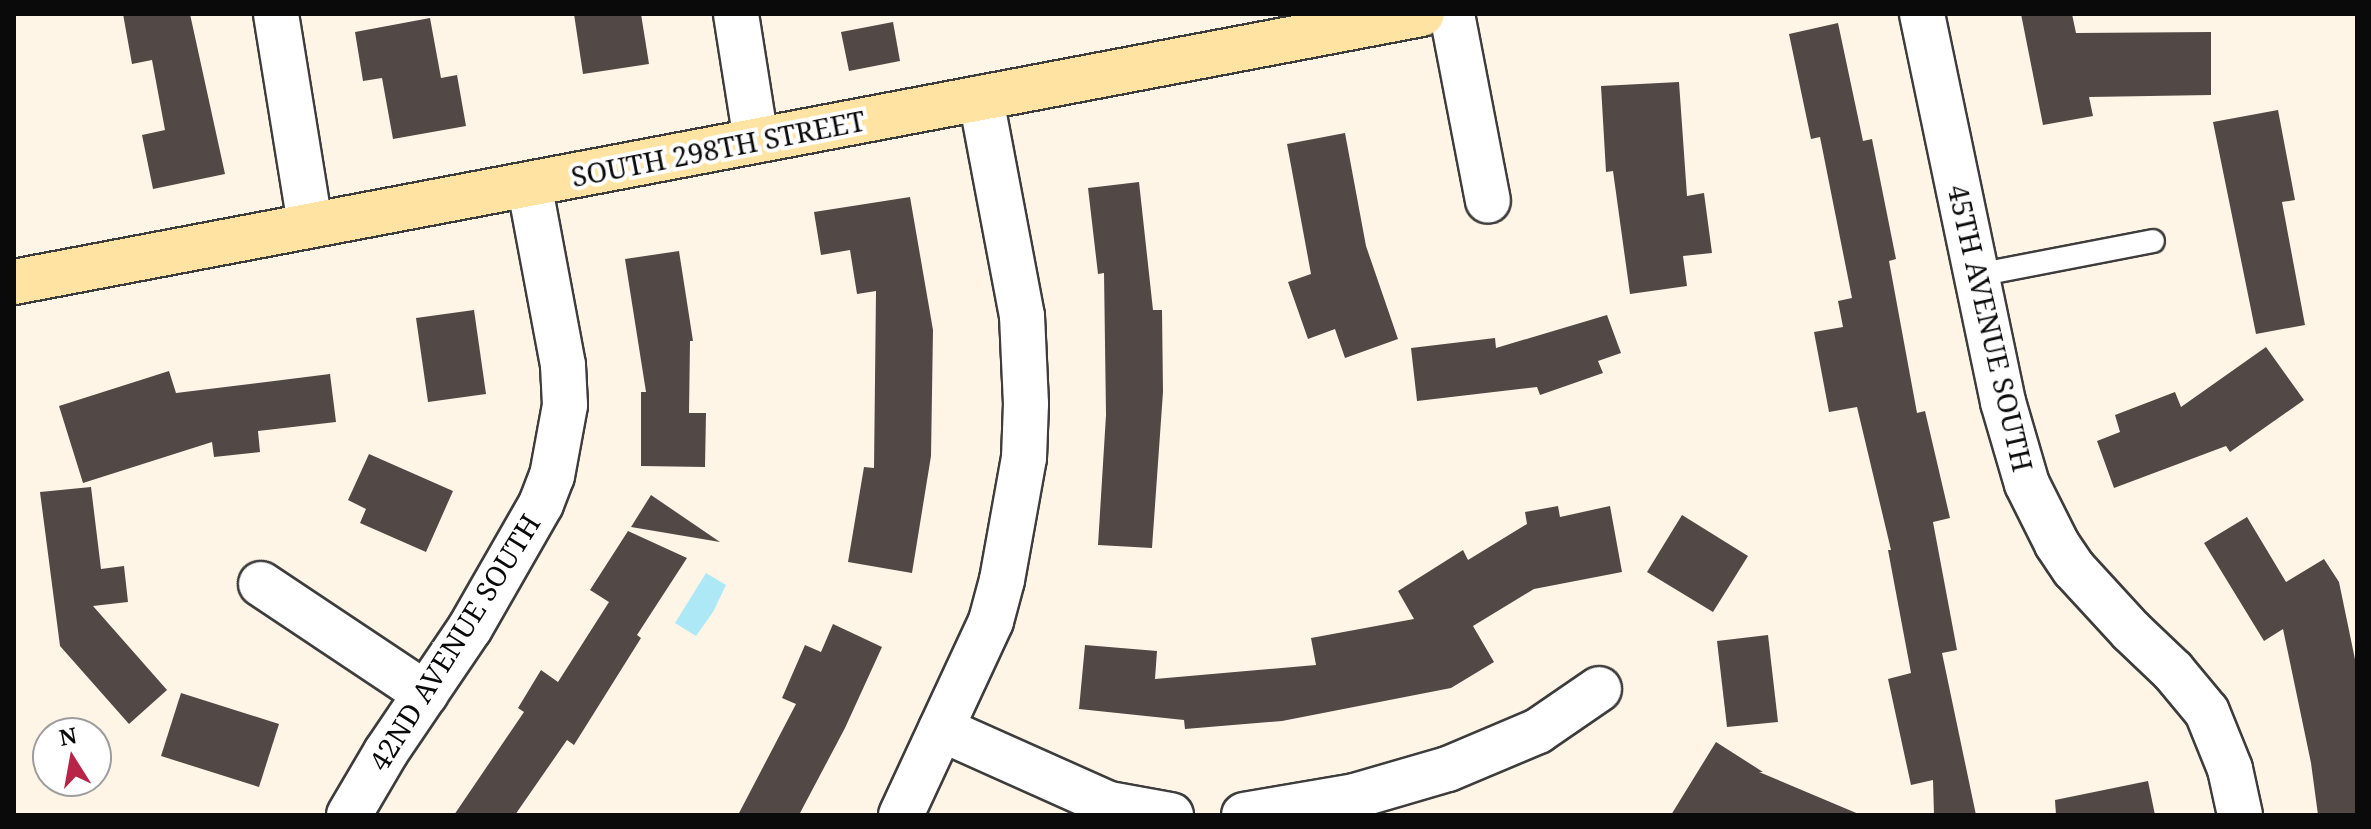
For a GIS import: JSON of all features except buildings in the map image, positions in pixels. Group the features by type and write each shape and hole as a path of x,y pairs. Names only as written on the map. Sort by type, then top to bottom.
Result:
{"street":[{"path":"276,14 310,225"},
{"path":"736,14 756,140"},
{"name":"SOUTH 298TH STREET","path":"14,282 1422,14"},
{"path":"1452,14 1488,201"},
{"name":"45TH AVENUE SOUTH","path":"1922,14 2014,448 2041,515 2074,569 2173,671 2207,712 2230,769 2240,815"},
{"path":"901,815 991,621 1002,580 1024,458 1026,404 1022,316 981,98"},
{"name":"42ND AVENUE SOUTH","path":"349,815 386,752 470,628 541,504 559,450 565,405 563,365 529,184"},
{"path":"261,584 426,694"},
{"path":"1244,815 1355,796 1448,769 1538,731 1599,689"},
{"path":"941,729 1109,804 1171,815"}],"lane":[{"path":"1977,275 2153,241"}],"water":[{"path":"706,573 726,585 713,612 696,636 675,623"}]}
